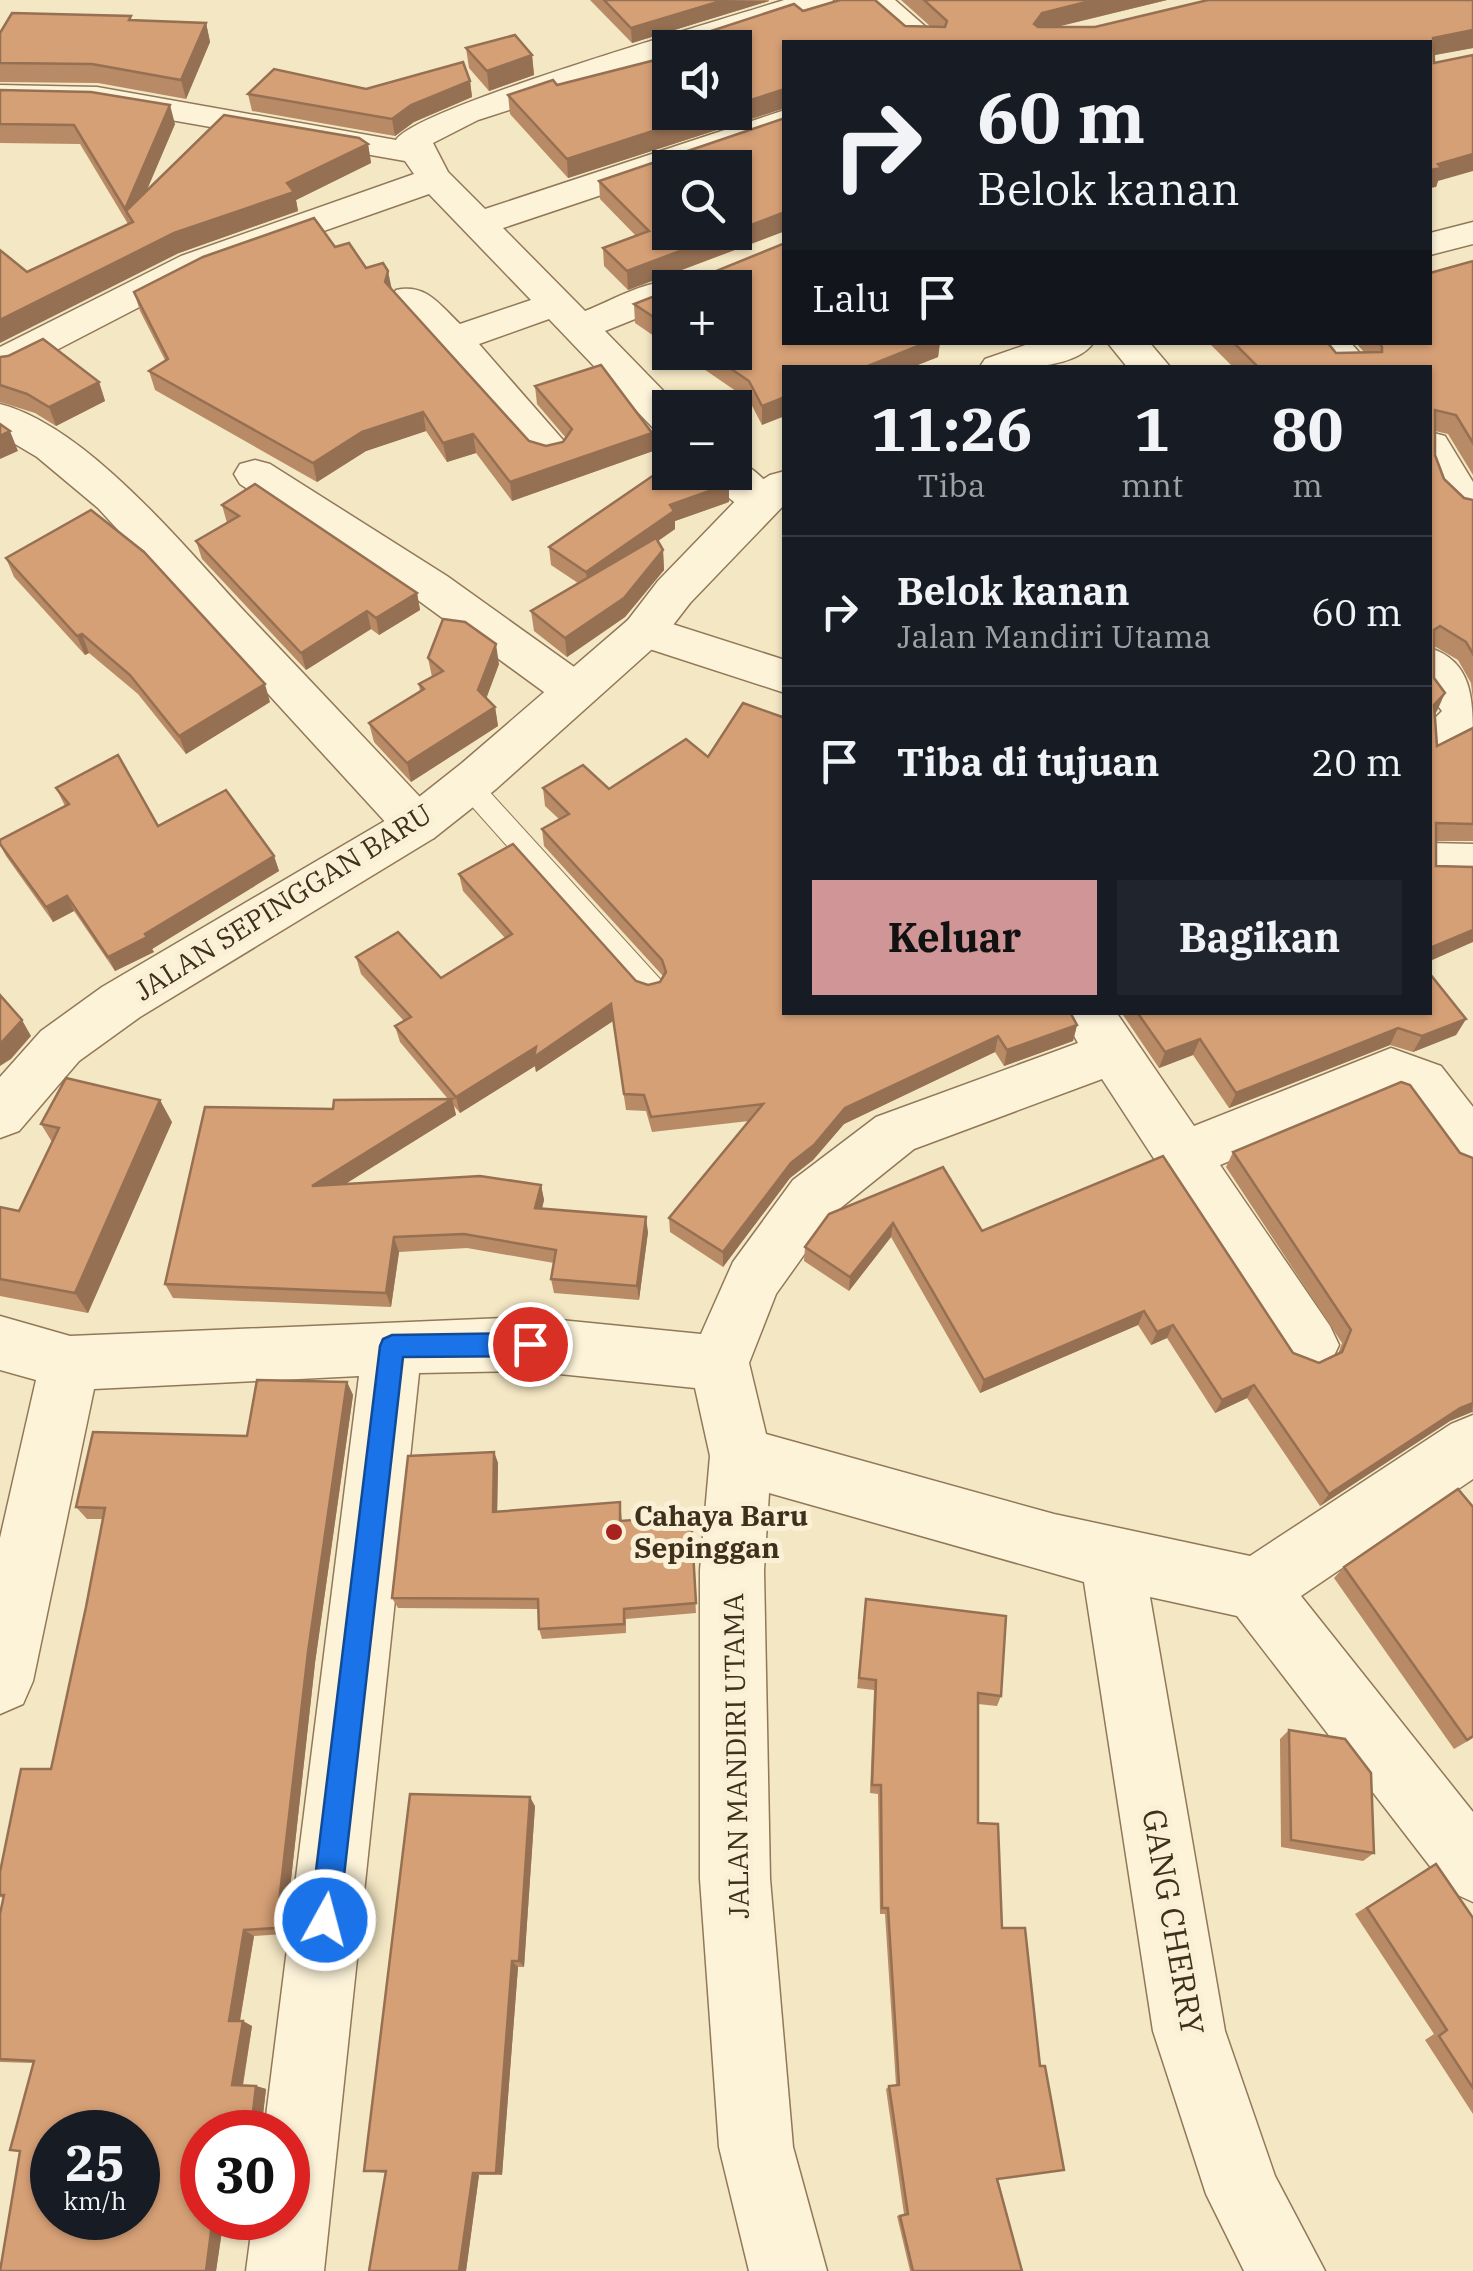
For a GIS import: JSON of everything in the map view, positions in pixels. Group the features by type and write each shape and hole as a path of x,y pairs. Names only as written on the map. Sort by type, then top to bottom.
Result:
{"street":[{"path":"652,402 478,224 426,164 414,139 466,113 817,0"},
{"path":"875,0 924,40"},
{"path":"0,95 97,97 394,151 426,164"},
{"path":"478,224 782,122"},
{"path":"0,364 194,264 426,164"},
{"path":"1432,243 1473,233"},
{"path":"453,340 652,294"},
{"path":"410,298 549,448"},
{"path":"1008,365 1066,345"},
{"path":"1129,345 1148,365"},
{"path":"1329,345 1351,365"},
{"path":"10,433 114,498 417,824"},
{"path":"1432,448 1460,496 1473,506"},
{"path":"256,474 432,587 576,691"},
{"name":"JALAN SEPINGGAN BARU","path":"0,1115 60,1046 120,1002 417,824 468,784 644,630 758,486"},
{"path":"644,630 782,676"},
{"path":"1432,666 1466,708 1454,733 1432,742"},
{"path":"1432,862 1473,863"},
{"path":"0,1343 70,1363 392,1346 530,1344 719,1363 753,1280 813,1197 894,1134 1100,1032 1308,1346"},
{"path":"1184,1155 1391,1070 1422,1082 1473,1150"},
{"path":"285,2271 392,1346"},
{"path":"0,1681 70,1363"},
{"name":"JALAN MANDIRI UTAMA","path":"719,1363 741,1456 732,1570 735,1879 756,2148 788,2271"},
{"path":"1256,1589 1473,1444"},
{"path":"741,1456 1054,1545 1256,1589 1465,1840"},
{"name":"GANG CHERRY","path":"1112,1558 1189,2031 1244,2194 1286,2271"}],"lane":[{"path":"468,784 650,987"}],"building":[{"path":"604,0 724,0 631,28"},
{"path":"840,0 875,0 905,26 945,27 947,21 924,0 1094,0 1042,13 1034,24 1095,27 1208,0 1473,0 1473,30 1433,38 1434,63 1473,55 1473,154 1438,164 1442,168 1432,170 1432,40 782,40 782,90 752,100 752,30 714,30 794,4 803,11"},
{"path":"12,13 131,16 129,20 206,23 181,80 92,64 0,63 0,33"},
{"path":"515,35 532,55 487,71 466,48"},
{"path":"652,61 652,130 656,130 567,159 508,95 553,80 557,85"},
{"path":"463,62 470,81 411,105 392,119 248,94 274,69 366,89"},
{"path":"0,90 91,92 170,105 125,209 74,125 0,124"},
{"path":"224,115 359,138 368,144 287,183 294,192 174,233 0,320 0,250 27,272 133,222 126,211"},
{"path":"782,119 782,213 752,225 752,150 691,150"},
{"path":"652,163 652,250 682,250 627,271 603,248 649,231 599,181"},
{"path":"314,218 335,247 349,243 366,268 383,263 388,271 385,282 529,441 546,446 563,442 572,429 535,386 601,365 652,433 510,482 473,434 443,443 423,412 362,432 313,463 149,371 168,359 134,292 203,257"},
{"path":"782,244 782,345 920,345 870,365 782,365 782,398 762,406 749,381 733,370 752,370 752,270 719,270"},
{"path":"1473,261 1473,443 1456,415 1435,410 1435,455 1444,479 1464,498 1473,500 1473,654 1466,642 1440,626 1434,630 1434,678 1445,693 1434,705 1437,746 1473,728 1473,824 1436,823 1436,866 1473,867 1473,930 1432,947 1432,365 1256,365 1236,345 1329,345 1336,353 1382,352 1381,345 1432,345 1432,272"},
{"path":"652,297 652,316 634,304"},
{"path":"43,339 99,382 49,407 0,385 0,357"},
{"path":"652,476 652,490 712,490 670,505 674,511 586,572 549,547"},
{"path":"255,484 417,593 376,618 367,611 301,653 196,541 239,516 222,505"},
{"path":"91,510 144,552 265,684 179,736 130,675 82,634 77,636 6,558"},
{"path":"656,538 663,550 624,598 565,638 531,611"},
{"path":"443,619 465,622 496,644 478,690 495,707 407,763 369,723 424,689 419,684 443,671 428,658"},
{"path":"743,703 782,717 782,1015 1072,1015 1077,1025 1007,1050 998,1036 845,1108 814,1145 791,1163 723,1252 669,1218 763,1104 651,1117 644,1095 624,1094 611,1004 534,1057 536,1047 456,1097 395,1026 411,1017 356,957 398,932 441,978 512,934 459,874 513,844 636,981 648,985 660,982 666,972 662,960 542,829 569,814 543,788 583,765 609,789 686,739 708,757"},
{"path":"118,755 158,826 226,790 274,856 145,934 147,937 108,957 67,896 46,907 0,840 69,804 56,788"},
{"path":"1432,976 1466,1019 1422,1036 1398,1028 1236,1093 1200,1039 1165,1052 1139,1015 1432,1015"},
{"path":"0,995 22,1020 0,1044"},
{"path":"66,1078 160,1100 75,1293 0,1279 0,1207 19,1211 59,1128 41,1124"},
{"path":"1401,1082 1410,1085 1460,1153 1473,1158 1473,1403 1329,1494 1254,1385 1222,1400 1173,1325 1157,1332 1144,1311 984,1380 893,1223 850,1277 805,1247 829,1214 943,1167 982,1231 1163,1156 1293,1353 1319,1363 1342,1352 1351,1330 1233,1152"},
{"path":"452,1099 312,1186 480,1176 541,1185 535,1208 646,1217 637,1286 551,1279 556,1250 464,1234 394,1237 386,1293 165,1284 205,1107 333,1109 334,1100"},
{"path":"257,1380 347,1382 308,1652 276,1928 244,1930 229,2021 243,2021 232,2085 256,2086 253,2110 180,2110 180,2240 210,2240 206,2271 0,2271 20,2151 10,2150 34,2061 0,2059 0,1914 4,1895 0,1895 0,1872 21,1769 51,1769 86,1607 105,1508 76,1507 93,1432 247,1436"},
{"path":"494,1452 493,1512 620,1502 620,1521 691,1516 696,1603 624,1609 624,1624 539,1629 538,1599 392,1598 408,1456"},
{"path":"1458,1489 1473,1507 1473,1736 1467,1740 1344,1567"},
{"path":"866,1599 1006,1616 1001,1696 978,1693 978,1823 998,1824 1002,1928 1025,1928 1040,2066 1045,2066 1064,2170 997,2179 1022,2271 913,2271 900,2216 908,2214 889,2086 899,2085 888,1908 882,1908 881,1785 872,1785 876,1680 859,1678"},
{"path":"1289,1730 1345,1739 1371,1773 1374,1853 1291,1840"},
{"path":"410,1794 530,1797 519,1961 512,1961 496,2173 473,2173 459,2271 369,2271 386,2171 364,2171"},
{"path":"1436,1864 1473,1918 1473,2088 1439,2036 1447,2030 1367,1908"}],"place":[{"name":"Cahaya Baru Sepinggan","path":"614,1532"}],"route":[{"path":"325,1920 392,1346 530,1344"}]}
